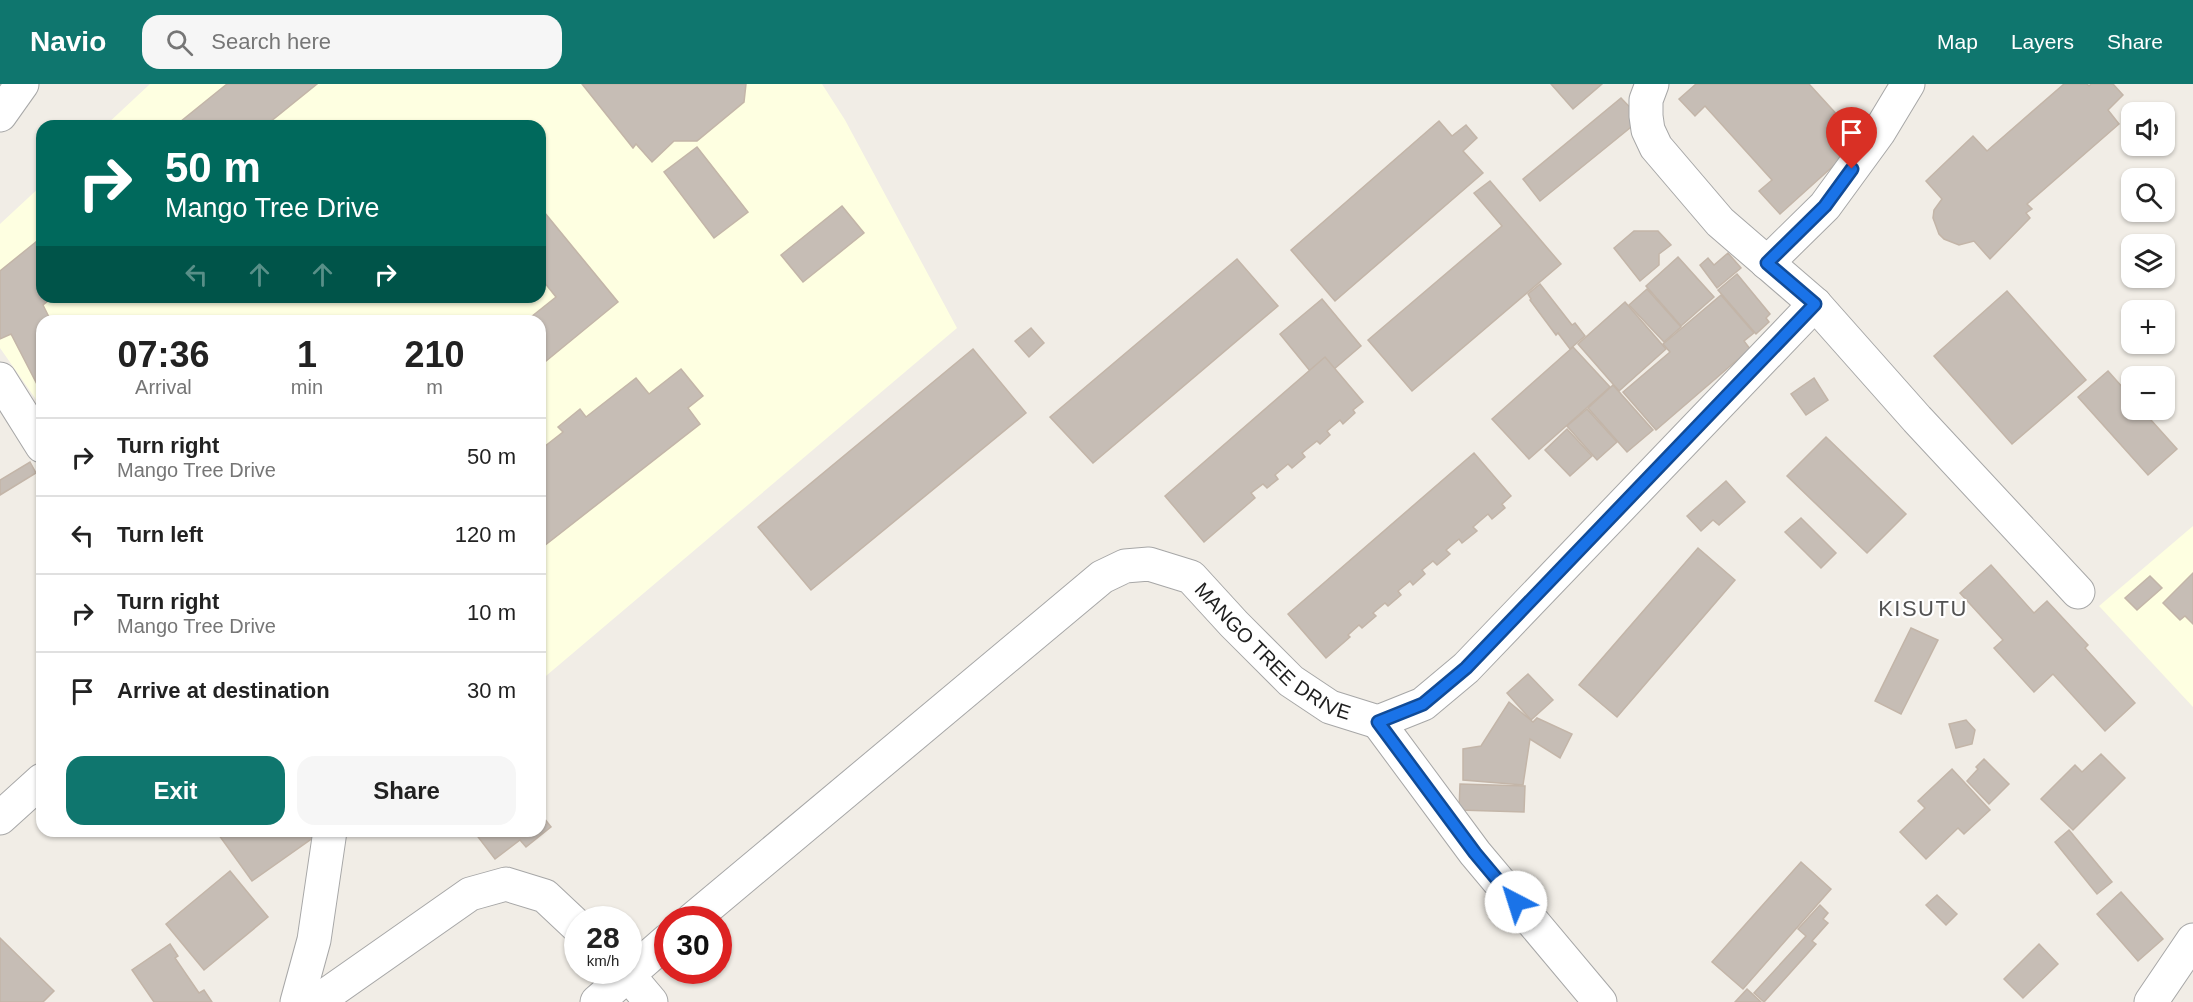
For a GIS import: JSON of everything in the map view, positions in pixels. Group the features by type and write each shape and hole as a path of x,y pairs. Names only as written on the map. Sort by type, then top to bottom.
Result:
{"street":[{"path":"0,115 22,84"},
{"path":"1652,84 1646,100 1646,116 1648,130 1656,147 1720,222 1815,304 1917,419 2078,592"},
{"path":"1767,263 1825,206 1879,132 1908,84"},
{"name":"MANGO TREE DRIVE","path":"709,906 1102,577 1125,566 1149,564 1191,577 1291,681 1329,707 1378,722 1423,704 1466,668 1815,304"},
{"path":"0,379 36,436"},
{"path":"1378,722 1475,853 1600,1002"},
{"path":"0,818 36,785"},
{"path":"297,1002 314,940 329,837"},
{"path":"316,1002 470,894 506,884 545,896 564,914"},
{"path":"2151,1002 2193,940"},
{"path":"597,1002 614,984"},
{"path":"635,984 651,1002"}],"shaded area":[{"path":"150,84 822,84 845,120 957,328 546,676 546,315 36,315 36,399 0,348 0,224 36,191 36,303 546,303 546,120 111,120"},
{"path":"2193,526 2193,707 2099,606"}],"building":[{"path":"227,84 317,84 272,120 182,120"},
{"path":"582,84 746,84 744,102 697,141 674,141 652,162 636,144 633,148"},
{"path":"1551,84 1602,84 1573,109"},
{"path":"1696,84 1809,84 1861,141 1780,214 1759,191 1772,180 1705,106 1695,116 1679,99"},
{"path":"2064,84 2087,84 2089,86 2091,84 2113,84 2123,95 2108,110 2119,124 2027,204 2032,209 2026,213 2030,218 1990,259 1974,241 1959,245 1944,239 1939,234 1933,218 1934,210 1942,199 1926,181 1973,136 1987,151"},
{"path":"1621,98 1641,119 1540,201 1523,179"},
{"path":"1439,121 1452,136 1466,125 1477,138 1463,151 1483,173 1335,301 1291,250"},
{"path":"697,147 748,212 714,238 664,172"},
{"path":"1490,181 1561,264 1412,391 1368,340 1502,226 1474,193"},
{"path":"842,206 864,233 803,282 781,255"},
{"path":"546,214 618,302 546,361 546,315 534,315 556,297 546,284"},
{"path":"1634,231 1658,231 1671,245 1659,254 1659,265 1640,281 1614,248"},
{"path":"36,242 36,303 46,303 43,305 48,315 36,315 36,382 11,334 0,339 0,271"},
{"path":"1728,253 1741,268 1717,288 1700,265 1708,258 1714,265"},
{"path":"1678,257 1714,297 1681,326 1646,286"},
{"path":"1237,259 1278,306 1093,463 1050,417"},
{"path":"1737,274 1770,314 1766,318 1769,322 1756,334 1718,290"},
{"path":"1540,284 1572,325 1575,323 1585,336 1570,349 1558,333 1556,335 1530,300 1528,294"},
{"path":"1647,289 1681,327 1664,342 1629,305"},
{"path":"2007,291 2086,380 2012,444 1934,356"},
{"path":"1721,295 1754,333 1744,341 1750,349 1656,430 1623,392 1670,352 1663,344"},
{"path":"1322,299 1361,346 1319,382 1280,334"},
{"path":"1625,302 1666,349 1619,391 1578,344"},
{"path":"1031,328 1044,343 1029,357 1015,341"},
{"path":"1573,347 1610,387 1529,459 1492,419"},
{"path":"973,349 1026,413 811,590 758,527"},
{"path":"1325,357 1363,402 1353,410 1355,413 1343,424 1340,420 1327,431 1330,435 1320,444 1317,441 1302,453 1305,457 1292,468 1288,464 1275,475 1278,479 1267,488 1263,484 1251,493 1255,498 1204,542 1165,496"},
{"path":"681,369 703,396 688,408 700,424 546,544 546,445 563,432 558,427 580,409 586,417 636,378 649,394"},
{"path":"2108,371 2121,386 2121,420 2151,420 2177,449 2148,475 2078,397"},
{"path":"1814,378 1828,400 1806,415 1791,394"},
{"path":"1613,385 1653,430 1627,452 1588,408"},
{"path":"1587,409 1617,442 1597,460 1567,426"},
{"path":"1567,429 1592,456 1570,476 1545,450"},
{"path":"1826,437 1906,514 1867,553 1787,476"},
{"path":"1474,453 1511,496 1502,504 1505,508 1492,519 1488,514 1473,527 1477,531 1462,543 1459,539 1446,550 1450,554 1437,565 1433,561 1422,570 1425,574 1413,585 1410,581 1398,591 1401,595 1388,606 1385,603 1373,613 1376,616 1362,628 1359,625 1348,635 1350,637 1326,658 1288,614"},
{"path":"30,462 36,473 0,495 0,480"},
{"path":"1726,481 1745,502 1719,525 1713,520 1701,531 1687,516"},
{"path":"1801,518 1836,553 1821,568 1785,532"},
{"path":"1698,548 1735,580 1617,717 1579,685"},
{"path":"1991,565 2034,613 2047,601 2088,645 2085,648 2135,703 2105,731 2053,674 2034,692 1994,648 2003,640 1960,593"},
{"path":"2193,573 2193,624 2185,616 2180,620 2163,603"},
{"path":"2150,576 2162,588 2137,610 2125,598"},
{"path":"1911,628 1938,640 1901,714 1875,701"},
{"path":"1528,674 1553,700 1531,720 1507,693"},
{"path":"1509,702 1533,722 1537,718 1572,734 1560,758 1530,739 1523,785 1463,780 1463,749 1481,746"},
{"path":"1966,720 1975,730 1972,744 1956,748 1949,724"},
{"path":"2101,754 2125,778 2073,830 2041,799 2075,765 2082,772"},
{"path":"1984,759 2009,784 1989,804 1967,781"},
{"path":"1952,769 1990,810 1964,834 1958,828 1926,859 1900,832 1925,808 1918,801"},
{"path":"1460,784 1525,786 1524,812 1459,810"},
{"path":"546,821 551,827 546,831"},
{"path":"2069,830 2112,882 2097,894 2055,842"},
{"path":"220,837 314,837 252,881"},
{"path":"478,837 538,837 526,847 520,840 495,859"},
{"path":"1801,862 1831,889 1743,989 1712,962"},
{"path":"230,871 268,917 204,970 166,924"},
{"path":"2121,892 2163,939 2138,961 2097,914"},
{"path":"1937,895 1957,914 1946,925 1926,905"},
{"path":"1820,905 1828,913 1823,919 1828,923 1812,941 1816,944 1764,1002 1754,993 1806,936 1798,929"},
{"path":"0,938 54,991 43,1002 0,1002"},
{"path":"170,944 178,956 175,958 199,993 204,990 212,1002 154,1002 132,970"},
{"path":"2039,944 2058,964 2023,998 2004,979"},
{"path":"1747,989 1761,1002 1735,1002"}],"district":[{"name":"KISUTU","path":"1923,608"}],"route":[{"path":"1516,902 1475,853 1378,722 1423,704 1466,668 1815,304 1767,263 1825,206 1852,169"}]}
